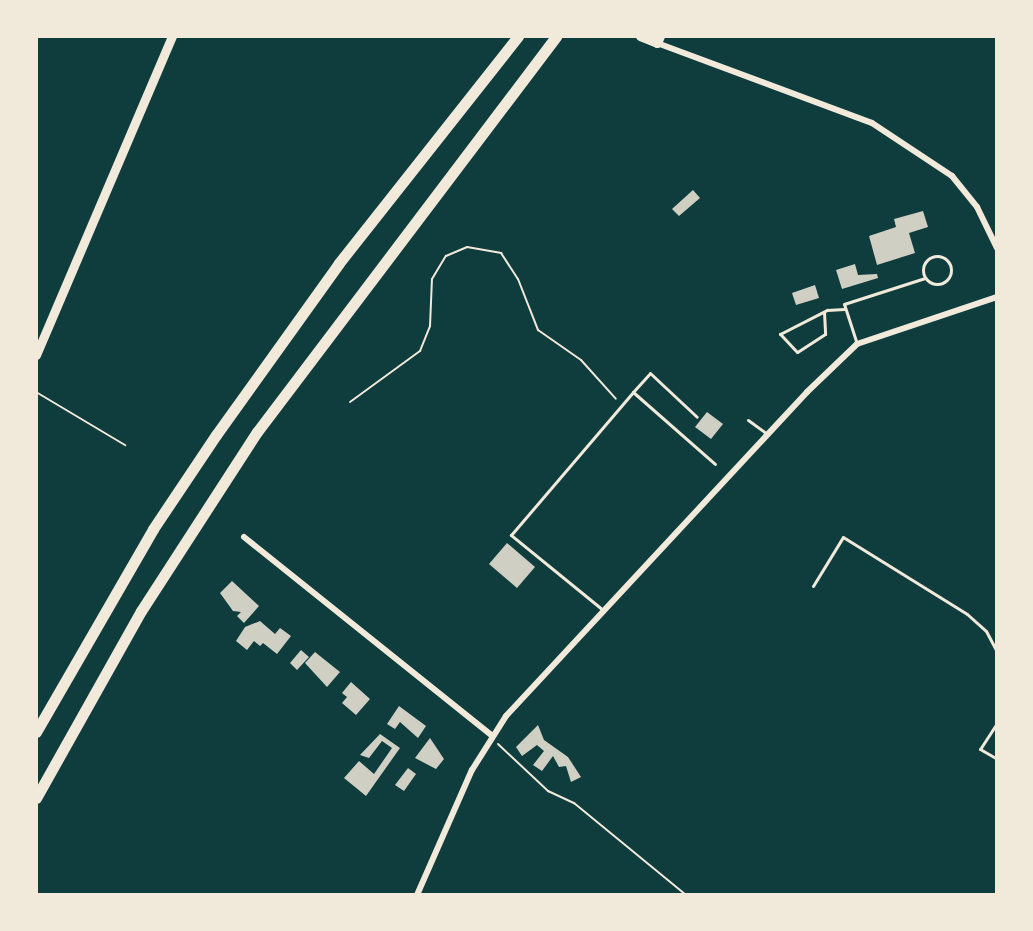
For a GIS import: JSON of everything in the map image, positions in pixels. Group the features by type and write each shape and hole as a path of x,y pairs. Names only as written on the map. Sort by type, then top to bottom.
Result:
{"highway":[{"path":"36,732 153,529 225,422 339,263 518,36"},
{"path":"36,798 141,611 257,432 556,36"}],"main road":[{"path":"36,355 172,36"},
{"path":"640,36 658,39"}],"street":[{"path":"658,39 872,123 952,176 977,207 997,248"},
{"path":"417,895 491,735 767,435 857,344 997,297"},
{"path":"244,537 491,735"}],"lane":[{"path":"824,312 825,334 797,352 780,334 824,312 844,309 925,278 943,283 951,272 949,263 942,257 929,259 925,278"},
{"path":"844,309 857,344"},
{"path":"604,610 511,535 650,373 697,417"},
{"path":"633,392 715,464"},
{"path":"748,420 767,435"},
{"path":"813,586 843,537 967,614 986,631 997,652"},
{"path":"997,723 980,749 997,759"}],"path":[{"path":"350,402 420,351 430,326 432,279 446,256 467,247 501,253 518,279 538,330 581,360 622,405"},
{"path":"36,392 125,445"},
{"path":"491,735 548,791 574,803 686,895"}],"building":[{"path":"693,190 700,198 679,216 672,209"},
{"path":"923,211 928,227 909,233 915,253 877,265 869,236 896,227 894,219"},
{"path":"855,264 858,275 877,274 878,278 842,289 836,270"},
{"path":"815,285 819,298 796,305 792,293"},
{"path":"707,412 723,424 711,439 695,427"},
{"path":"507,543 535,567 517,588 489,564"},
{"path":"232,581 259,606 244,623 237,616 241,612 233,611 220,593"},
{"path":"260,621 275,634 280,628 291,636 277,654 263,643 260,646 254,641 247,650 236,641 245,627"},
{"path":"301,650 309,657 297,670 290,663"},
{"path":"315,652 340,672 327,687 305,663"},
{"path":"351,682 370,699 356,715 342,703 347,697 342,693"},
{"path":"399,706 426,726 418,738 400,722 395,729 387,724"},
{"path":"538,725 544,740 568,757 581,777 571,782 566,766 559,767 553,756 542,771 533,765 544,751 537,745 522,756 516,747"},
{"path":"380,734 400,748 366,796 344,778 359,761 374,774 392,748 382,741 369,758 360,755"},
{"path":"430,738 444,759 436,769 415,758"},
{"path":"408,768 416,774 404,791 395,785"}]}
